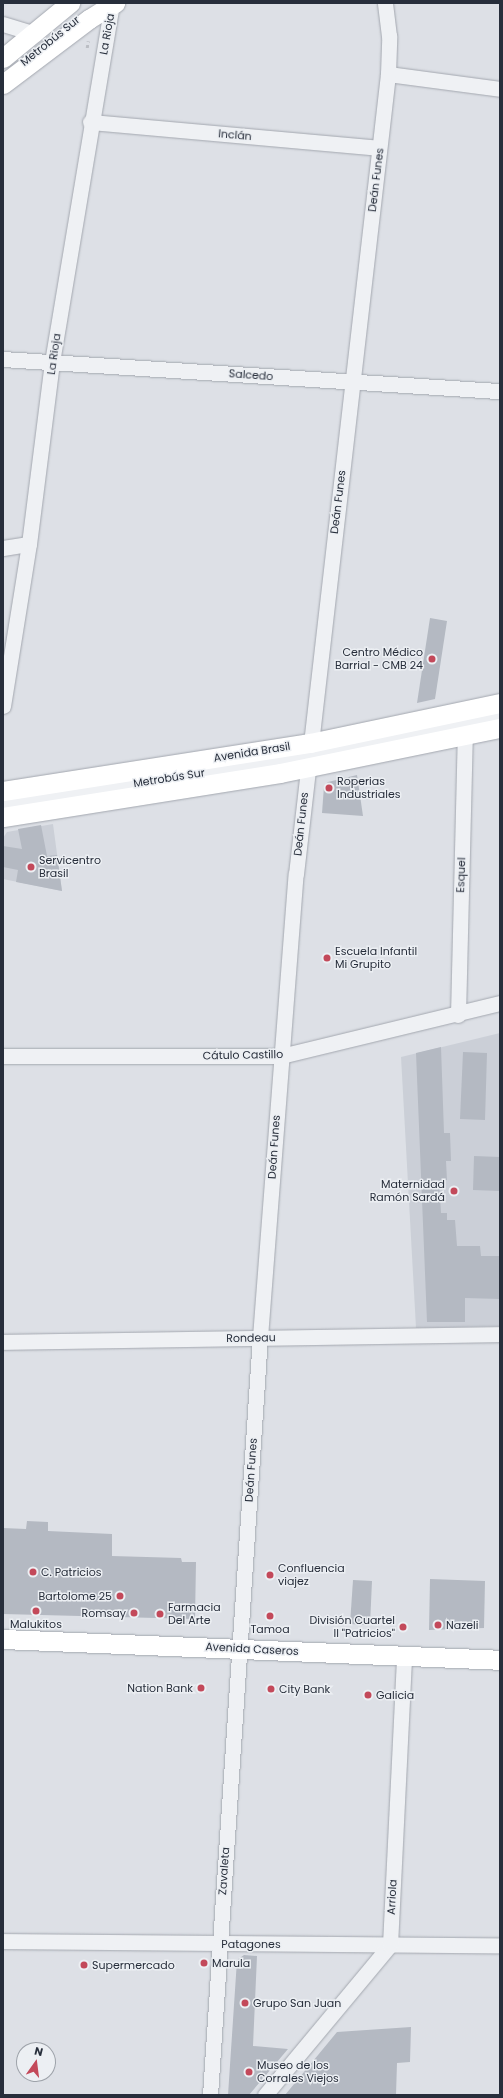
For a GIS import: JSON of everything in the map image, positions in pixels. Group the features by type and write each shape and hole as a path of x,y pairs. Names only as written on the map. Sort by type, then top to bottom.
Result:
{"main road":[{"path":"3,58 35,34 70,3"},
{"path":"3,84 109,4"},
{"name":"Avenida Brasil","path":"3,817 309,755 500,703"},
{"name":"Avenida Brasil","path":"3,791 465,736 500,728"},
{"name":"Avenida Caseros","path":"3,1639 500,1660"}],"street":[{"name":"Deán Funes","path":"240,1648 260,1337 281,1056 309,755 388,74 389,36 385,3"},
{"name":"Metrobús Sur","path":"3,78 109,4"},
{"name":"La Rioja","path":"3,706 29,544 52,362 109,4"},
{"path":"3,24 35,34"},
{"path":"388,74 500,89"},
{"name":"Inclán","path":"90,122 379,148"},
{"name":"Salcedo","path":"3,359 500,391"},
{"path":"3,548 29,544"},
{"name":"Metrobús Sur","path":"3,804 309,755 500,714"},
{"name":"Esquel","path":"458,1015 465,736"},
{"name":"Cátulo Castillo","path":"3,1056 281,1056 458,1015 500,1003"},
{"name":"Rondeau","path":"3,1342 500,1334"},
{"name":"Zavaleta","path":"210,2095 218,1944 240,1648"},
{"name":"Arriola","path":"390,1945 404,1655"},
{"name":"Patagones","path":"3,1940 218,1944 500,1945"},
{"path":"266,2095 390,1945"}],"shaded area":[{"name":"Servicentro Brasil","path":"53,824 62,891 3,879 3,838 7,832"},
{"name":"Maternidad Ramón Sardá","path":"500,1033 500,1326 416,1328 401,1057"}],"building":[{"name":"Centro Médico Barrial - CMB 24","path":"430,618 447,621 435,699 417,703"},
{"path":"357,775 363,816 322,813 324,786 328,782"},
{"name":"Servicentro Brasil","path":"41,825 47,856 57,855 62,891 16,882 18,870 3,867 3,846 22,849 18,829"},
{"path":"441,1047 444,1133 450,1133 451,1161 446,1161 447,1180 439,1181 441,1213 447,1213 447,1220 455,1220 457,1246 480,1246 481,1256 500,1256 500,1299 465,1298 465,1322 427,1322 416,1053"},
{"path":"463,1052 487,1053 485,1120 460,1119"},
{"path":"474,1156 500,1157 500,1191 473,1190"},
{"path":"27,1521 48,1522 48,1531 112,1534 112,1556 181,1558 182,1562 196,1562 195,1619 3,1614 3,1528 26,1529"},
{"path":"430,1579 485,1581 484,1628 429,1630"},
{"path":"353,1580 372,1581 370,1625 350,1624"},
{"path":"244,1955 257,1956 253,2046 288,2049 249,2095 228,2095 237,1960"},
{"path":"411,2027 410,2062 397,2063 396,2095 285,2095 337,2032"}],"place":[{"name":"Centro Médico Barrial - CMB 24","path":"432,659"},
{"name":"Roperias Industriales","path":"329,788"},
{"name":"Servicentro Brasil","path":"31,867"},
{"name":"Escuela Infantil Mi Grupito","path":"327,958"},
{"name":"Maternidad Ramón Sardá","path":"454,1191"},
{"name":"C. Patricios","path":"33,1572"},
{"name":"Confluencia viajez","path":"270,1575"},
{"name":"Bartolome 25","path":"120,1596"},
{"name":"Malukitos","path":"36,1611"},
{"name":"Romsay","path":"134,1613"},
{"name":"Farmacia Del Arte","path":"160,1614"},
{"name":"Tamoa","path":"270,1616"},
{"name":"Nazeli","path":"438,1625"},
{"name":"División Cuartel II \"Patricios\"","path":"403,1627"},
{"name":"Nation Bank","path":"201,1688"},
{"name":"City Bank","path":"271,1689"},
{"name":"Galicia","path":"368,1695"},
{"name":"Marula","path":"204,1963"},
{"name":"Supermercado","path":"84,1965"},
{"name":"Grupo San Juan","path":"245,2003"},
{"name":"Museo de los Corrales Viejos","path":"249,2072"}]}
